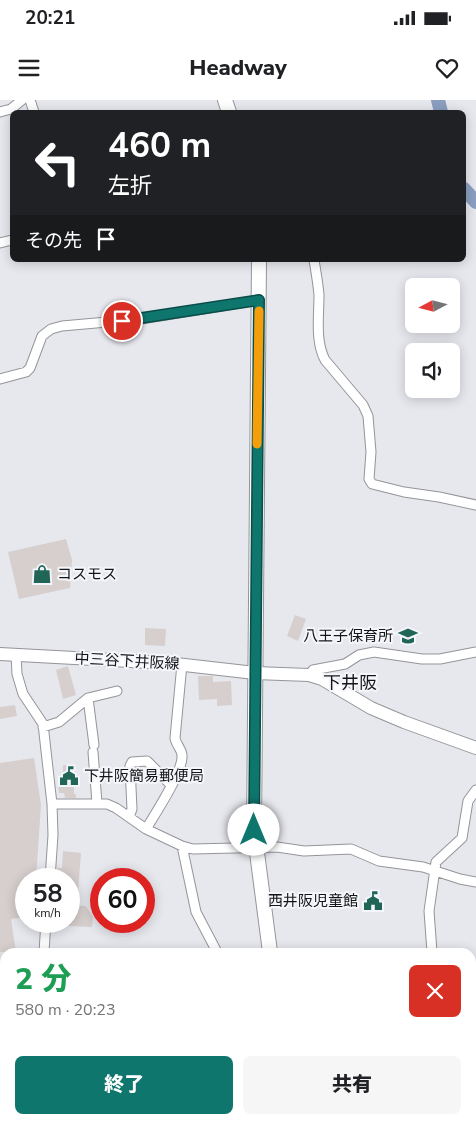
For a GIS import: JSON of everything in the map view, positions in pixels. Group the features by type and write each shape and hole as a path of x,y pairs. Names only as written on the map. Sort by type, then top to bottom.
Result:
{"main road":[{"path":"259,262 254,830 269,948"},
{"name":"中三谷下井阪線","path":"0,654 182,664 254,673 309,675"},
{"path":"309,675 322,679 371,708 476,748"}],"street":[{"path":"0,112 12,109 22,100"},
{"path":"314,262 319,293 321,353 363,405 368,416 371,452 369,478 372,484 387,489 439,497 476,506"},
{"path":"0,379 26,372 30,368 42,336 50,329 62,326 141,319 259,300"},
{"path":"309,675 313,670 345,664 359,654 374,652 422,659 440,659 476,652"},
{"path":"16,655 17,674 23,694 43,727 54,835 51,868"},
{"path":"146,829 171,785 182,761 182,751 175,738 182,664"},
{"path":"43,727 58,722 88,698 117,692"},
{"path":"88,698 97,803"},
{"path":"129,817 132,809 130,766 132,762 147,761 171,785"},
{"path":"432,948 429,911 436,862 462,838 468,801 476,790"},
{"path":"52,804 97,803 112,806 146,829 182,846 194,849 278,846 304,851 351,849 379,861 416,866 476,882"},
{"path":"182,846 196,912 215,948"},
{"path":"44,948 45,933"}],"building":[{"name":"コスモス","path":"66,539 72,560 70,588 19,599 8,552"},
{"path":"295,615 306,619 298,641 287,636"},
{"path":"145,628 166,629 165,646 145,645"},
{"path":"68,666 76,695 63,699 56,670"},
{"path":"198,676 213,676 213,682 231,681 232,705 217,706 217,699 199,700"},
{"path":"15,705 17,716 0,719 0,707"},
{"path":"34,758 41,805 37,868 15,868 15,918 11,919 15,948 0,948 0,763"},
{"path":"63,765 71,765 71,773 74,773 74,794 76,794 76,798 65,798 64,793 59,793 58,785 63,784"},
{"path":"63,851 81,853 80,868 62,868"},
{"path":"80,906 86,906 90,912 90,927 80,926"}],"waterway":[{"path":"438,100 440,110"},
{"path":"466,191 476,202"}],"slow traffic":[{"path":"257,444 259,311"}],"place":[{"name":"コスモス","path":"42,574"},
{"name":"八王子保育所","path":"408,636"},
{"name":"下井阪簡易郵便局","path":"69,776"},
{"name":"西井阪児童館","path":"373,901"}],"district":[{"name":"下井阪","path":"350,683"}],"route":[{"path":"122,321 259,300 254,830"}]}
